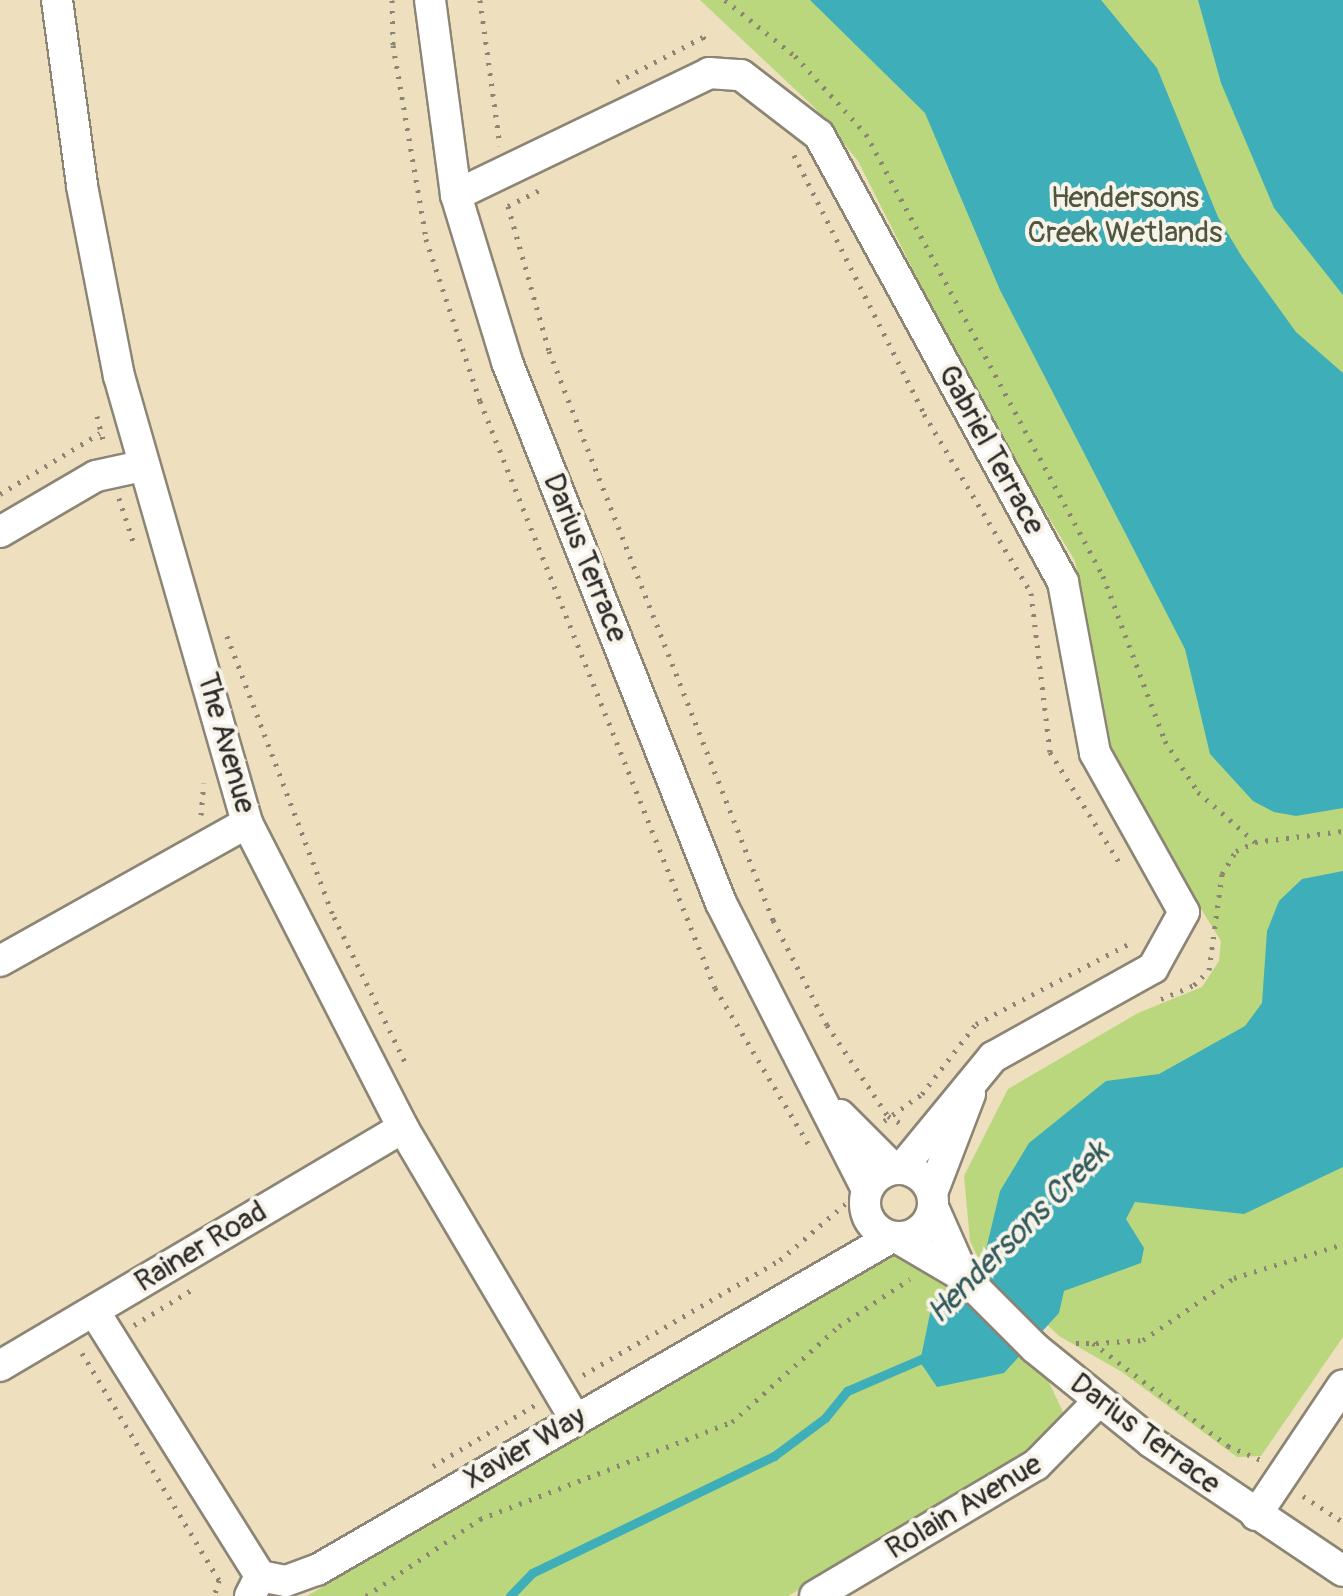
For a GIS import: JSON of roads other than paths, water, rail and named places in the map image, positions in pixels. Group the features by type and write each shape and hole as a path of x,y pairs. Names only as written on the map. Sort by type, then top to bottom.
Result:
{"street":[{"name":"The Avenue","path":"57,0 82,186 142,466 247,823 403,1128 575,1420"},
{"name":"Darius Terrace","path":"430,0 456,195 507,362 721,903 817,1091 860,1200"},
{"name":"Gabriel Terrace","path":"456,195 710,73 741,75 819,135 1063,582 1095,754 1184,912 1153,968 1024,1035 982,1068 898,1169"},
{"path":"0,532 96,476 142,466"},
{"path":"0,961 247,823"},
{"path":"932,1200 920,1176 898,1169 860,1200 874,1227 895,1238 926,1225 982,1068"},
{"name":"Darius Terrace","path":"817,1091 898,1169"},
{"name":"Rainer Road","path":"0,1366 403,1128"},
{"name":"Xavier Way","path":"804,1286 860,1200"},
{"name":"Darius Terrace","path":"932,1200 964,1277"},
{"name":"Darius Terrace","path":"895,1238 964,1277 1035,1348 1099,1401 1256,1515 1343,1572"},
{"name":"Xavier Way","path":"255,1586 317,1570 804,1286 895,1238"},
{"path":"94,1310 255,1586"},
{"path":"1256,1515 1343,1385"},
{"name":"Rolain Avenue","path":"815,1596 1036,1465 1099,1401"}],"water":[{"path":"810,0 1101,0 1157,68 1218,217 1242,257 1296,332 1343,373 1343,808 1296,816 1274,812 1253,801 1210,754 1185,649 1000,290 925,113"},
{"path":"1198,0 1343,0 1343,295 1274,208 1221,83"},
{"path":"1343,871 1343,1167 1244,1214 1135,1202 1126,1219 1144,1248 1141,1263 1064,1291 1059,1313 1004,1373 937,1387 920,1362 933,1299 948,1299 983,1262 1000,1191 1029,1143 1106,1081 1159,1074 1245,1026 1262,1003 1267,931 1279,901 1302,879"}],"waterway":[{"name":"Hendersons Creek","path":"510,1596 532,1573 774,1456 825,1418 847,1391 930,1355"}],"park label":[{"name":"Hendersons Creek Wetlands","path":"1125,215"}]}
